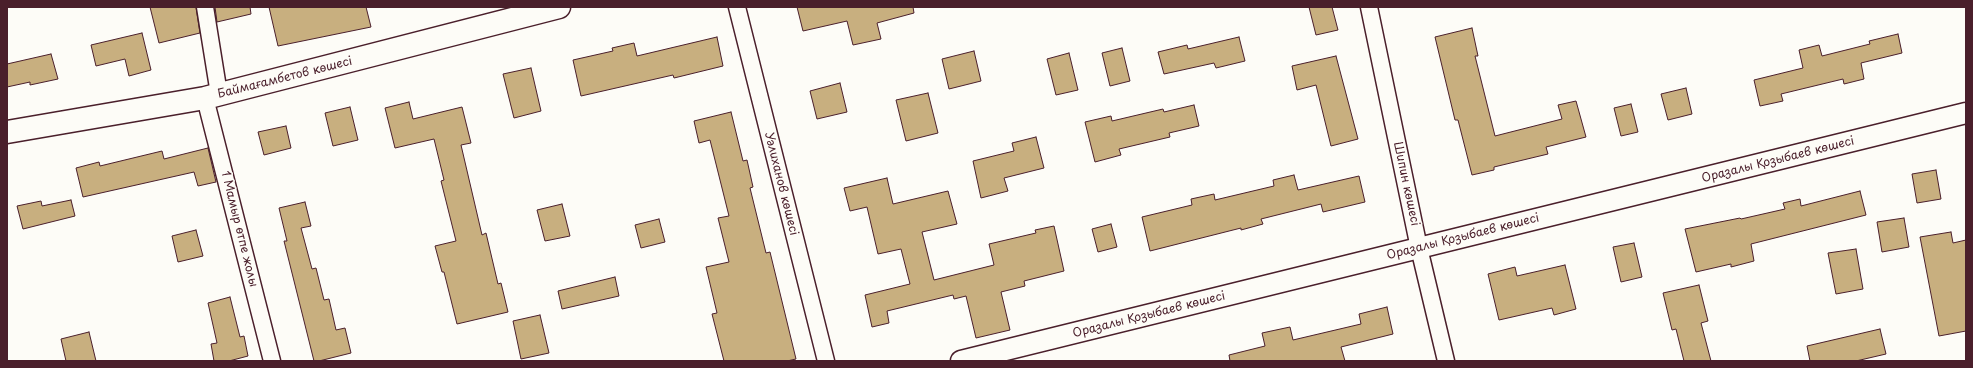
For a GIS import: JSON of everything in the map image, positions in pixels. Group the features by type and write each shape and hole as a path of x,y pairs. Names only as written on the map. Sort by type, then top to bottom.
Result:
{"main road":[{"name":"Баймағамбетов көшесі","path":"7,132 212,96 559,7"}],"street":[{"name":"1 Мамыр өтпе жолы","path":"205,7 212,96 272,361"},
{"name":"Уәлиханов көшесі","path":"737,7 826,361"},
{"name":"Шипин көшесі","path":"1369,7 1419,248 1446,361"},
{"name":"Оразалы Қозыбаев көшесі","path":"961,361 1966,113"}],"building":[{"path":"150,7 196,7 200,33 159,43"},
{"path":"215,7 250,7 251,14 217,22"},
{"path":"269,7 366,7 371,27 278,46"},
{"path":"797,7 913,7 914,13 877,23 881,39 853,45 847,21 803,31"},
{"path":"1309,7 1332,7 1338,30 1316,35"},
{"path":"1472,28 1478,56 1475,56 1495,136 1562,119 1558,105 1576,101 1586,137 1546,147 1548,154 1494,167 1494,170 1472,175 1458,120 1455,120 1435,37"},
{"path":"142,33 151,70 129,76 125,59 96,66 91,45"},
{"path":"1898,34 1902,53 1861,63 1864,79 1844,84 1843,79 1781,94 1783,101 1760,106 1754,80 1803,68 1799,50 1819,45 1822,56 1870,44 1869,41"},
{"path":"717,37 723,66 674,78 673,75 581,96 573,60 613,51 612,48 634,43 637,56"},
{"path":"1239,37 1245,61 1216,68 1214,63 1164,74 1158,52 1187,45 1188,49"},
{"path":"1122,48 1130,81 1110,86 1102,53"},
{"path":"974,51 981,81 949,89 942,59"},
{"path":"1069,53 1078,90 1056,95 1047,59"},
{"path":"51,54 58,79 30,85 30,82 7,87 7,64"},
{"path":"1336,56 1358,139 1331,146 1316,85 1297,90 1292,66"},
{"path":"531,68 541,111 514,118 503,74"},
{"path":"840,83 847,112 817,119 810,91"},
{"path":"1686,88 1692,114 1668,120 1661,94"},
{"path":"928,93 938,133 906,141 896,100"},
{"path":"409,102 413,119 462,107 471,143 461,145 482,235 486,233 498,284 501,283 508,312 457,324 444,272 442,272 435,246 456,241 441,181 444,180 434,139 395,148 385,108"},
{"path":"1631,104 1638,132 1621,136 1614,108"},
{"path":"1194,105 1199,126 1169,133 1170,137 1119,149 1121,155 1095,162 1085,122 1111,116 1112,121 1163,109 1164,112"},
{"path":"350,107 358,140 333,146 325,113"},
{"path":"731,112 743,161 747,160 753,187 750,188 766,253 770,252 796,359 787,361 724,361 712,314 717,313 706,267 729,262 718,218 729,216 710,140 699,143 694,121"},
{"path":"286,126 291,148 264,155 258,132"},
{"path":"1036,137 1044,168 1004,178 1008,191 981,198 973,161 1014,151 1012,143"},
{"path":"208,148 216,182 198,186 194,172 83,197 76,168 99,162 100,166 162,151 164,159"},
{"path":"1936,170 1941,199 1917,203 1912,174"},
{"path":"1294,175 1298,190 1359,176 1365,202 1323,212 1321,204 1261,219 1263,224 1241,230 1241,228 1150,251 1142,217 1192,205 1191,199 1214,194 1215,200 1274,186 1273,180"},
{"path":"887,178 893,204 948,191 957,224 922,232 934,280 994,265 989,244 1036,233 1035,230 1054,226 1064,271 1024,281 1025,286 1001,292 1010,330 976,338 966,296 954,299 953,295 887,311 889,323 872,327 865,295 910,284 901,249 878,254 867,207 850,211 844,188"},
{"path":"1860,191 1866,215 1751,244 1754,261 1731,267 1731,264 1696,272 1685,229 1785,209 1783,203 1800,199 1801,206"},
{"path":"71,200 75,216 23,229 17,206 41,201 42,206"},
{"path":"305,202 311,226 301,228 312,269 316,268 324,300 329,299 336,330 345,328 351,353 319,361 314,361 284,241 287,241 279,208"},
{"path":"562,204 570,236 545,241 537,210"},
{"path":"1904,218 1909,247 1882,252 1877,222"},
{"path":"659,219 665,242 641,248 635,225"},
{"path":"1111,224 1117,247 1098,252 1092,229"},
{"path":"196,230 203,256 178,262 172,236"},
{"path":"1951,232 1953,243 1966,240 1966,331 1939,336 1920,237"},
{"path":"1634,243 1642,277 1621,282 1613,247"},
{"path":"1856,249 1863,289 1836,294 1828,253"},
{"path":"1565,265 1576,309 1554,315 1552,308 1499,320 1488,274 1515,267 1517,276"},
{"path":"615,277 619,296 562,309 558,291"},
{"path":"1699,285 1708,321 1701,323 1711,361 1684,361 1676,329 1672,330 1663,293"},
{"path":"230,297 240,337 244,336 248,356 229,361 214,361 211,344 217,343 208,303"},
{"path":"1387,307 1393,334 1341,347 1345,361 1230,361 1229,355 1265,346 1262,333 1290,327 1293,340 1361,324 1359,314"},
{"path":"540,315 549,353 521,359 513,321"},
{"path":"1880,329 1886,354 1856,361 1810,361 1807,346"},
{"path":"89,332 96,361 66,361 61,339"}]}
